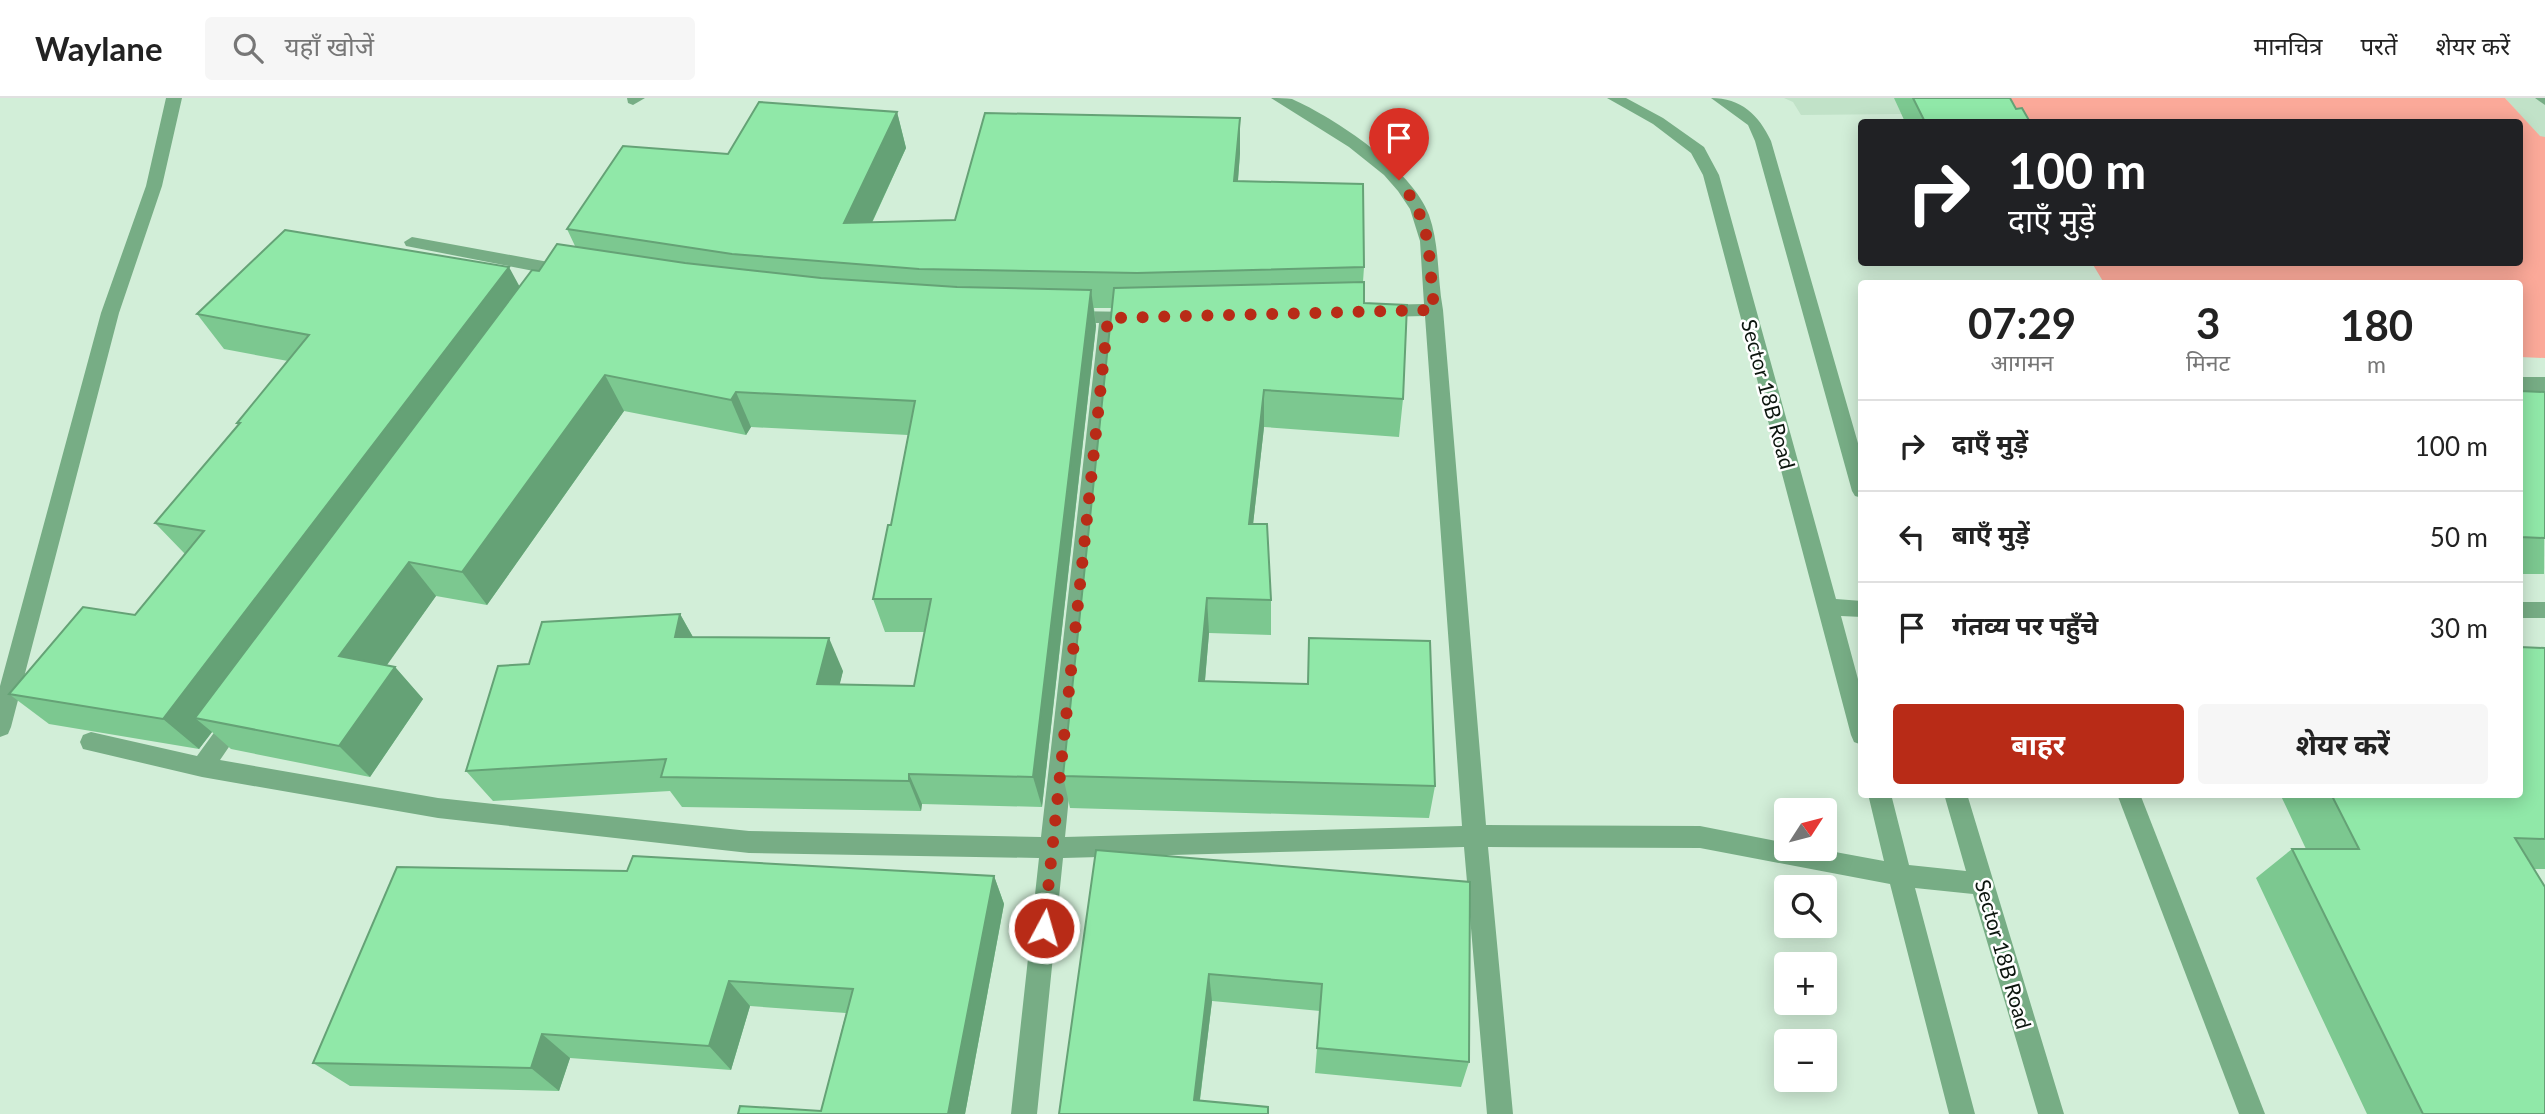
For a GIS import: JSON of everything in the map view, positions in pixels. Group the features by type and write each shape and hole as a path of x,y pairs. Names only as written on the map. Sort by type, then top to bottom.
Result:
{"street":[{"path":"0,727 110,313 154,186 174,98"},
{"path":"1279,98 1374,159 1399,180 1417,206 1428,241 1500,1114"},
{"name":"Sector 18B Road","path":"1615,98 1658,121 1698,150 1711,175 1858,721"},
{"path":"1719,98 1755,123 1763,141 1858,477"},
{"path":"412,242 591,275"},
{"path":"548,293 564,271"},
{"path":"1366,312 1434,310"},
{"path":"1055,317 1149,317"},
{"path":"1024,1114 1108,318"},
{"path":"2523,384 2545,384"},
{"path":"1826,607 1858,609"},
{"path":"2523,610 2545,610"},
{"path":"202,767 251,699"},
{"path":"91,742 202,767 438,808 749,842 1052,848 1475,836 1700,838 1901,875 1984,884"},
{"path":"1880,798 1962,1114"},
{"name":"Sector 18B Road","path":"1956,798 2051,1114"},
{"path":"2130,798 2252,1114"}],"shaded area":[{"path":"1784,98 1998,98 2006,113 1801,115 1793,102"},
{"path":"1998,98 2505,98 2540,136 2545,137 2545,358 2523,357 2523,280 2102,280 2094,266 2523,266 2523,119 2010,119"},
{"path":"2505,98 2545,98 2545,137 2540,137"}],"building":[{"path":"1913,98 2010,98 2016,109 2022,108 2028,119 1924,119"},
{"path":"759,102 897,112 844,223 955,220 985,113 1240,118 1234,181 1363,184 1364,267 1137,273 919,269 732,254 567,229 623,146 728,154"},
{"path":"285,230 509,267 163,719 9,694 83,607 135,615 204,531 155,523 240,423 237,423 309,335 197,314"},
{"path":"557,244 685,263 821,278 957,287 1091,290 1033,777 909,774 909,781 661,777 666,759 466,771 498,666 529,664 542,622 680,614 675,637 829,638 817,684 914,686 931,599 873,599 888,525 891,525 915,401 736,392 731,400 605,375 462,572 409,562 339,656 395,667 339,746 195,718 532,270 539,271"},
{"path":"1364,282 1364,303 1407,305 1403,399 1264,390 1249,524 1267,524 1271,600 1207,598 1199,681 1308,684 1309,638 1430,641 1435,786 1063,776 1114,288"},
{"path":"2523,391 2545,392 2545,538 2523,537"},
{"path":"2523,647 2545,648 2545,839 2515,838 2545,887 2545,1114 2423,1114 2292,849 2359,849 2333,798 2523,798"},
{"path":"1096,850 1470,882 1469,1062 1317,1048 1322,984 1209,974 1194,1100 1268,1107 1268,1114 1059,1114"},
{"path":"633,856 994,876 948,1114 738,1114 740,1106 821,1111 853,989 729,981 709,1046 542,1034 531,1068 313,1063 397,867 627,871"}],"route":[{"path":"1044,928 1108,318 1434,310 1428,241 1417,206 1399,180"}]}
